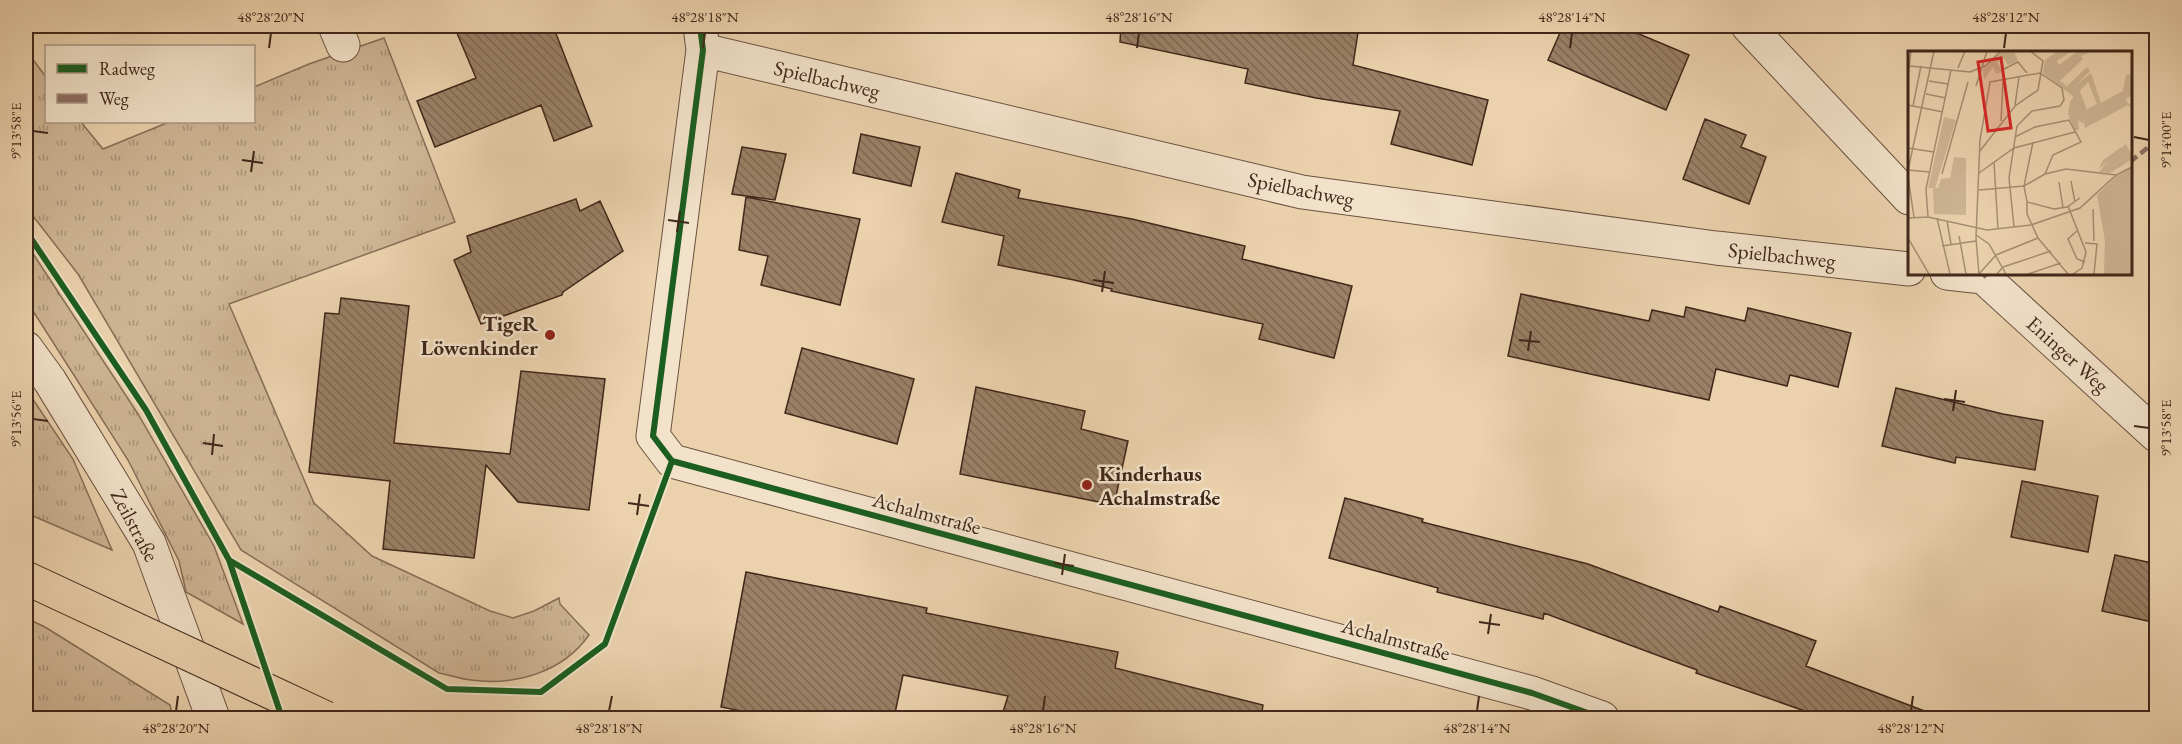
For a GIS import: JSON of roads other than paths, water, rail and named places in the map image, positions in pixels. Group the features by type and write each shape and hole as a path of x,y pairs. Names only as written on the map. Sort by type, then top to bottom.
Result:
{"main road":[{"path":"26,578 326,718"}],"street":[{"path":"1748,26 1908,197"},
{"name":"Spielbachweg","path":"701,38 1302,192 1716,248 1908,269"},
{"name":"Achalmstraße","path":"701,38 653,436 672,461 1532,693 1602,718"},
{"path":"1964,274 1981,275"},
{"name":"Eninger Weg","path":"1981,275 2157,435"},
{"name":"Zeilstraße","path":"26,348 50,381 149,543 213,718"}],"place":[{"name":"TigeR Löwenkinder","path":"550,335"},
{"name":"Kinderhaus Achalmstraße","path":"1087,485"}]}
